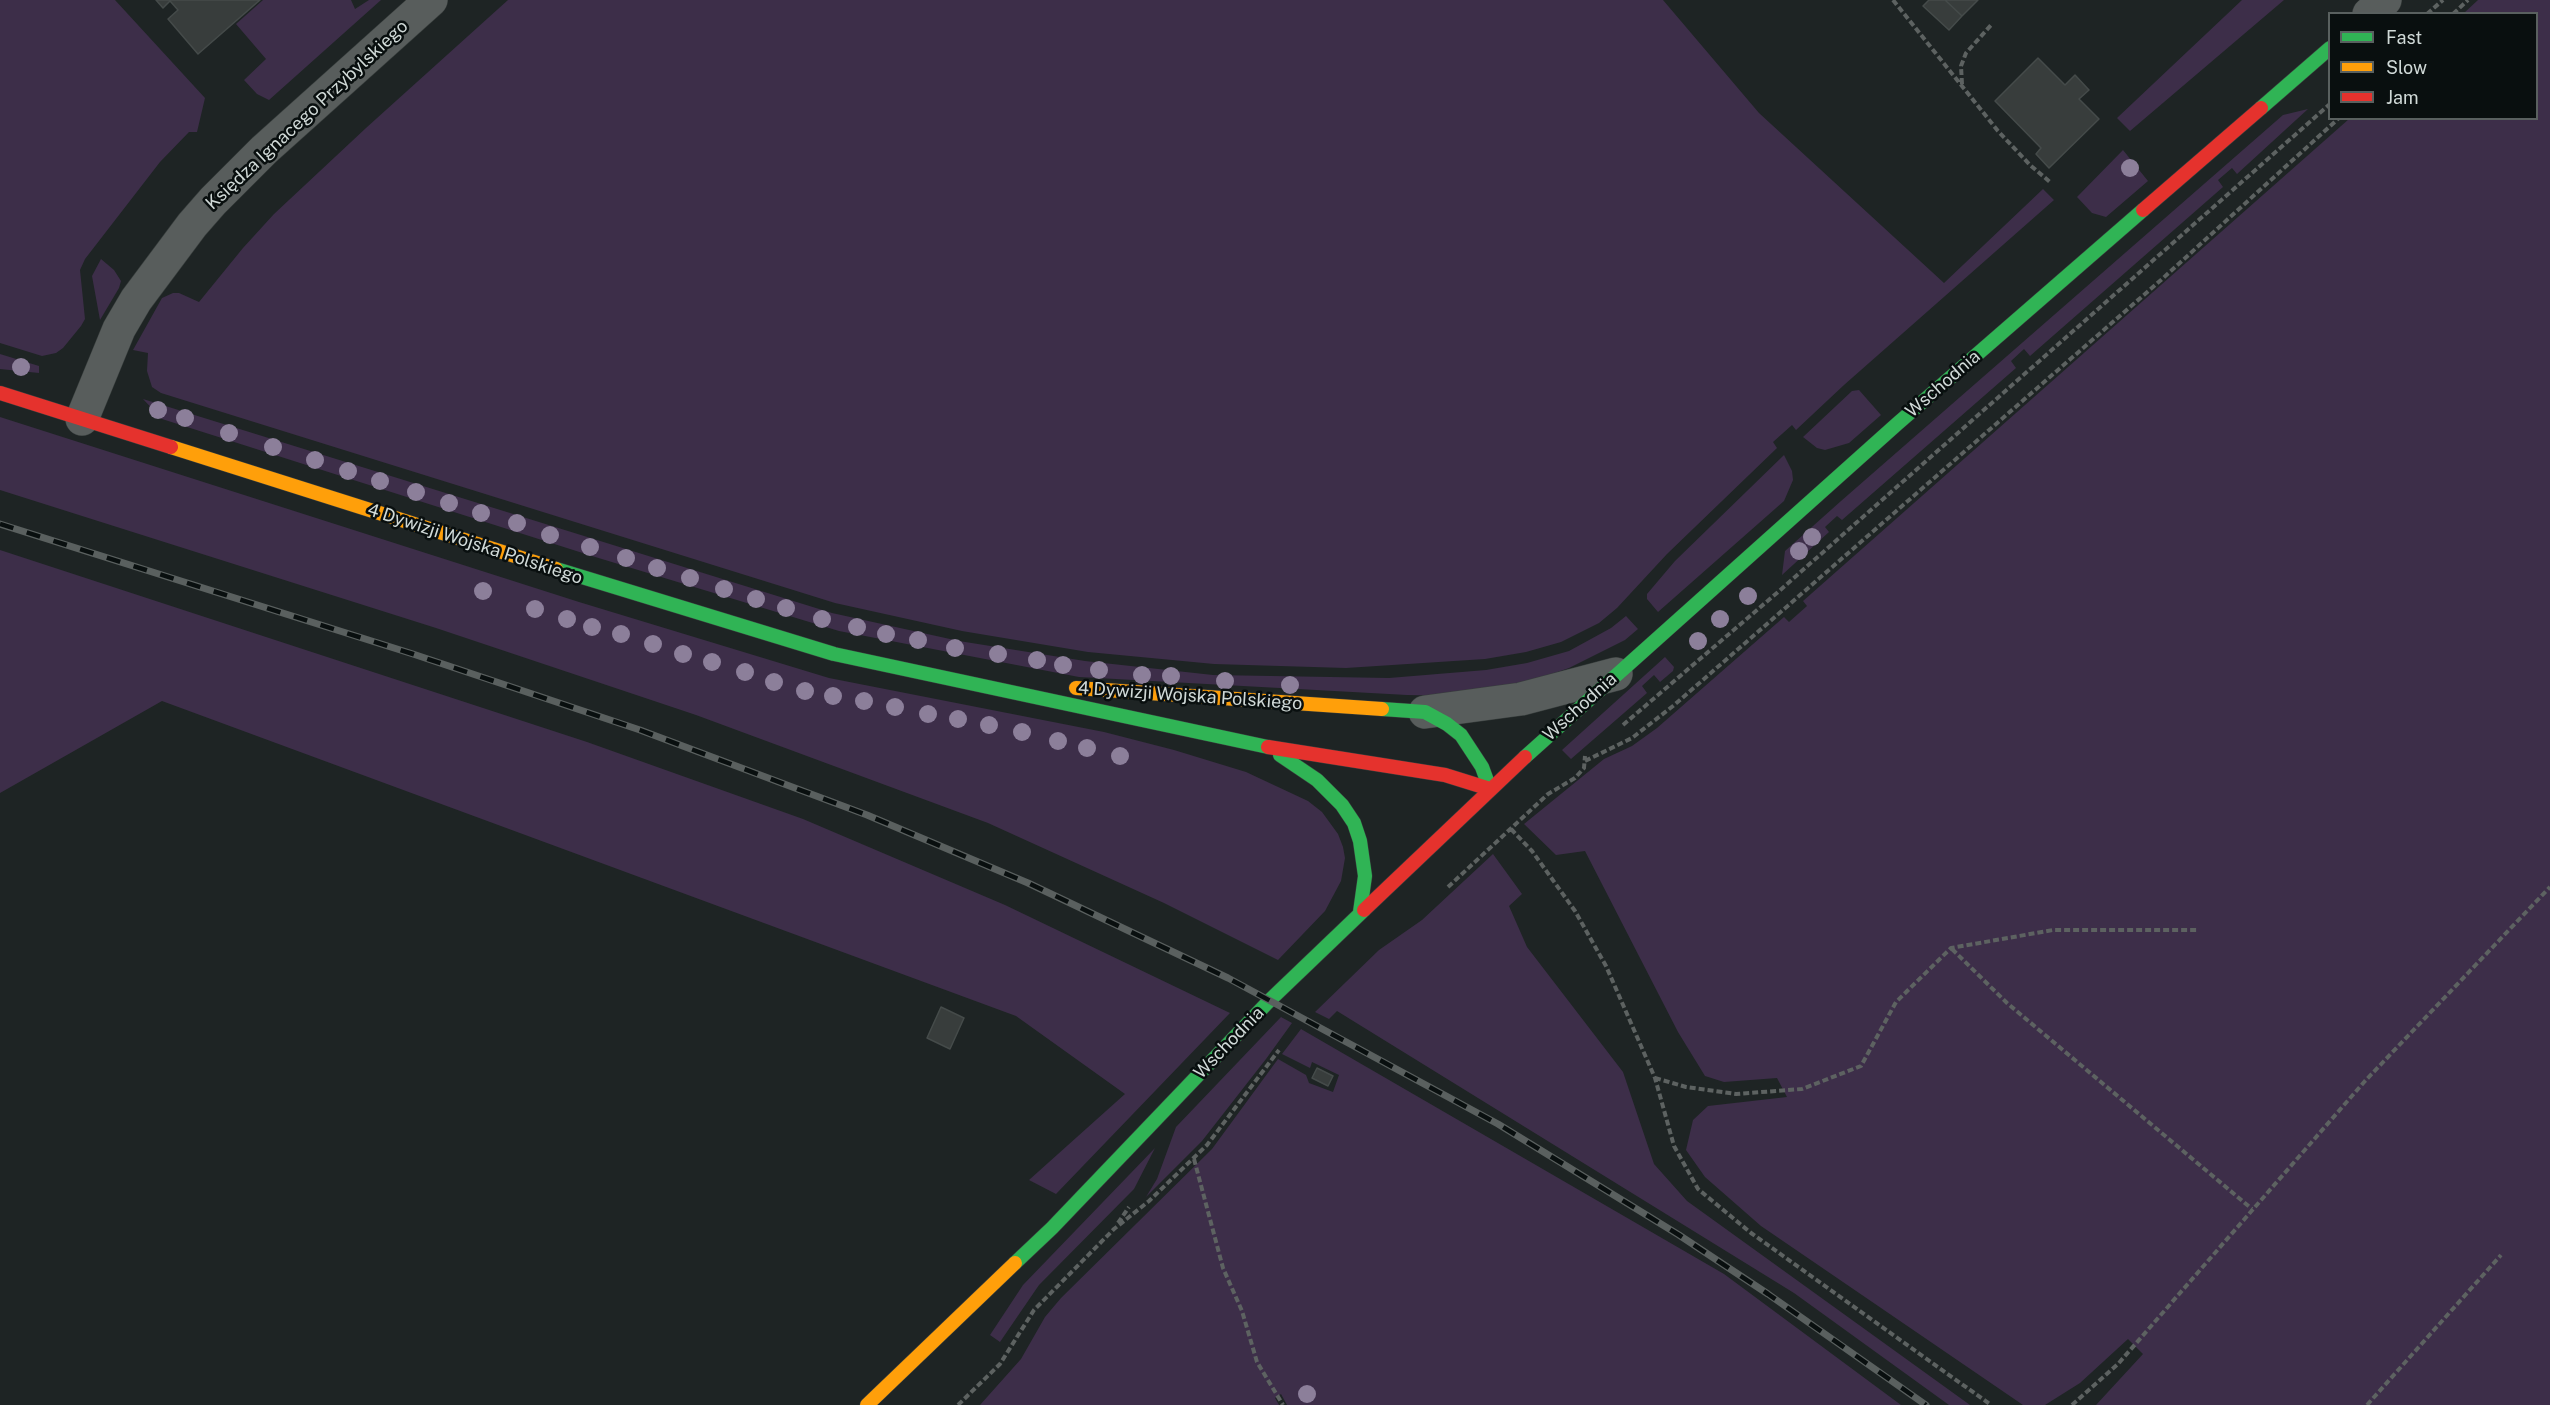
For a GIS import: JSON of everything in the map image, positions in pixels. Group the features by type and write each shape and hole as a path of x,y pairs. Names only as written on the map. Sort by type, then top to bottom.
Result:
{"street":[{"name":"Księdza Ignacego Przybylskiego","path":"82,419 119,329 136,300 192,225 264,150 431,0"},
{"path":"2371,12 2385,0"},
{"name":"Wschodnia","path":"867,1405 1052,1228 1270,1000 1490,789 1897,424 2328,50"},
{"name":"4 Dywizji Wojska Polskiego","path":"0,393 763,634 834,654 1272,748 1445,776 1490,789"},
{"name":"4 Dywizji Wojska Polskiego","path":"955,679 1425,712 1521,699 1616,674"},
{"name":"4 Dywizji Wojska Polskiego","path":"1425,712 1461,735 1482,767 1490,789"},
{"name":"4 Dywizji Wojska Polskiego","path":"1272,748 1317,780 1342,805 1353,823 1363,857 1365,876 1360,912"}],"path":[{"path":"1893,0 2006,139 2030,165 2050,182"},
{"path":"2429,12 2443,0"},
{"path":"2455,12 2468,0"},
{"path":"1962,84 1961,66 1966,53 1992,24"},
{"path":"1614,732 1761,607 2328,106"},
{"path":"1575,765 1632,738 1673,706 2161,280 2337,120"},
{"path":"1498,840 1548,794 1575,778 1584,768 1586,753"},
{"path":"1506,824 1532,851 1575,911 1606,966 1655,1078 1674,1146 1698,1189 1751,1233 1991,1405"},
{"path":"2072,1405 2118,1364 2365,1081 2550,887"},
{"path":"1655,1078 1686,1088 1736,1094 1802,1089 1861,1066 1896,1002 1951,948 2053,930 2198,930"},
{"path":"1951,948 2007,1003 2252,1209"},
{"path":"958,1405 1000,1364 1034,1310 1114,1229 1149,1202 1194,1159 1281,1047"},
{"path":"1194,1159 1223,1268 1242,1311 1257,1362 1283,1405"},
{"path":"2367,1405 2501,1255"}],"shaded area":[{"path":"0,0 115,0 205,98 197,132 189,132 160,162 85,259 80,270 85,319 81,326 63,348 56,353 42,356 0,343"},
{"path":"263,0 351,0 355,9 369,0 381,0 269,100 257,94 244,80 266,59 236,24"},
{"path":"508,0 1663,0 1759,113 1944,283 2043,189 2054,200 1796,430 1792,425 1773,442 1777,448 1667,554 1617,608 1599,623 1561,642 1526,652 1485,659 1346,668 1214,664 1088,652 962,631 835,603 161,393 152,387 147,371 148,353 133,350 162,298 179,293 199,302 274,214"},
{"path":"2242,0 2284,0 2130,131 2117,118"},
{"path":"2478,0 2550,0 2550,1405 2096,1405 2143,1354 2128,1339 2080,1383 2045,1405 2023,1405 1761,1226 1705,1177 1686,1150 1693,1120 1708,1106 1787,1097 1777,1078 1724,1082 1705,1076 1678,1032 1585,851 1556,855 1524,824 1604,759 1632,746 1657,728 1784,617 1789,622 1807,606 1803,601 2348,120 2538,120 2538,12 2465,12"},
{"path":"2308,109 2237,174 2232,168 2218,180 2223,187 2030,356 2024,349 2011,361 2016,368 1842,520 1837,516 1825,527 1829,532 1782,575 1785,551 1841,501 2283,115"},
{"path":"2123,150 2148,181 2106,217 2092,213 2077,197"},
{"path":"101,259 114,270 121,281 100,320 92,276"},
{"path":"0,354 39,366 39,373 0,369"},
{"path":"1859,390 1881,415 1849,443 1825,450 1817,448 1803,437 1852,391"},
{"path":"143,399 832,613 959,641 1085,661 1213,675 1389,678 1486,670 1527,663 1569,651 1611,628 1626,616 1638,629 1625,640 1569,668 1535,680 1455,696 1079,677 839,631 592,556 162,419"},
{"path":"0,417 579,602 829,678 1104,732 1246,772 1308,801 1322,812 1338,834 1343,847 1345,858 1341,881 1325,911 1278,960 1164,903 988,823 696,715 436,628 0,490"},
{"path":"1784,455 1792,471 1793,480 1784,501 1658,612 1647,599 1647,594 1675,561"},
{"path":"0,550 587,742 803,819 1005,905 1230,1013 1056,1194 1029,1180 1125,1094 1016,1016 162,701 0,793"},
{"path":"1665,657 1674,667 1673,671 1660,682 1654,675 1642,686 1647,693 1571,759 1562,750"},
{"path":"1493,854 1522,894 1509,906 1527,947 1623,1072 1654,1164 1687,1201 1970,1405 1949,1405 1794,1293 1337,1011 1329,1019 1315,1012 1379,950 1422,920"},
{"path":"1281,1017 1292,1023 1266,1059 1202,1141 1146,1197 1157,1179 1176,1127"},
{"path":"1301,1029 1724,1274 1901,1405 1287,1405 1281,1394 1275,1398 1279,1405 980,1405 1021,1359 1045,1317 1061,1298 1212,1149 1278,1059 1306,1075 1309,1083 1333,1092 1339,1075 1312,1062 1310,1068 1282,1054"},
{"path":"1155,1148 1134,1189 1039,1285 1000,1342 990,1335 1023,1285"}],"building":[{"path":"156,0 260,0 198,54 168,19 178,10 170,1 163,8"},
{"path":"1929,0 1945,0 1962,16 1949,30 1923,6"},
{"path":"1945,0 1978,0 1962,16"},
{"path":"2038,58 2065,85 2075,75 2089,90 2079,99 2099,119 2049,168 2036,154 2041,148 1995,101"},
{"path":"941,1007 964,1018 950,1049 927,1038"},
{"path":"1317,1068 1333,1076 1328,1086 1312,1078"}],"railway":[{"path":"0,524 413,654 640,730 867,815 1028,883 1228,978 1498,1124 1679,1235 1768,1294 1926,1405"}],"traffic: fast":[{"path":"2261,108 2328,50"},
{"path":"1525,757 1897,424 2143,210"},
{"path":"556,569 834,654 1268,747"},
{"path":"1382,709 1425,712 1447,724 1461,735 1482,767 1490,789"},
{"path":"1280,755 1317,780 1342,805 1354,823 1360,841 1365,876 1360,912"},
{"path":"1015,1263 1052,1228 1270,1000 1364,910"}],"traffic: slow":[{"path":"171,447 556,569"},
{"path":"1076,688 1382,709"},
{"path":"867,1405 1015,1263"}],"traffic: jam":[{"path":"2143,210 2261,108"},
{"path":"0,393 171,447"},
{"path":"1268,747 1445,775 1490,789"},
{"path":"1364,910 1525,757"}]}
